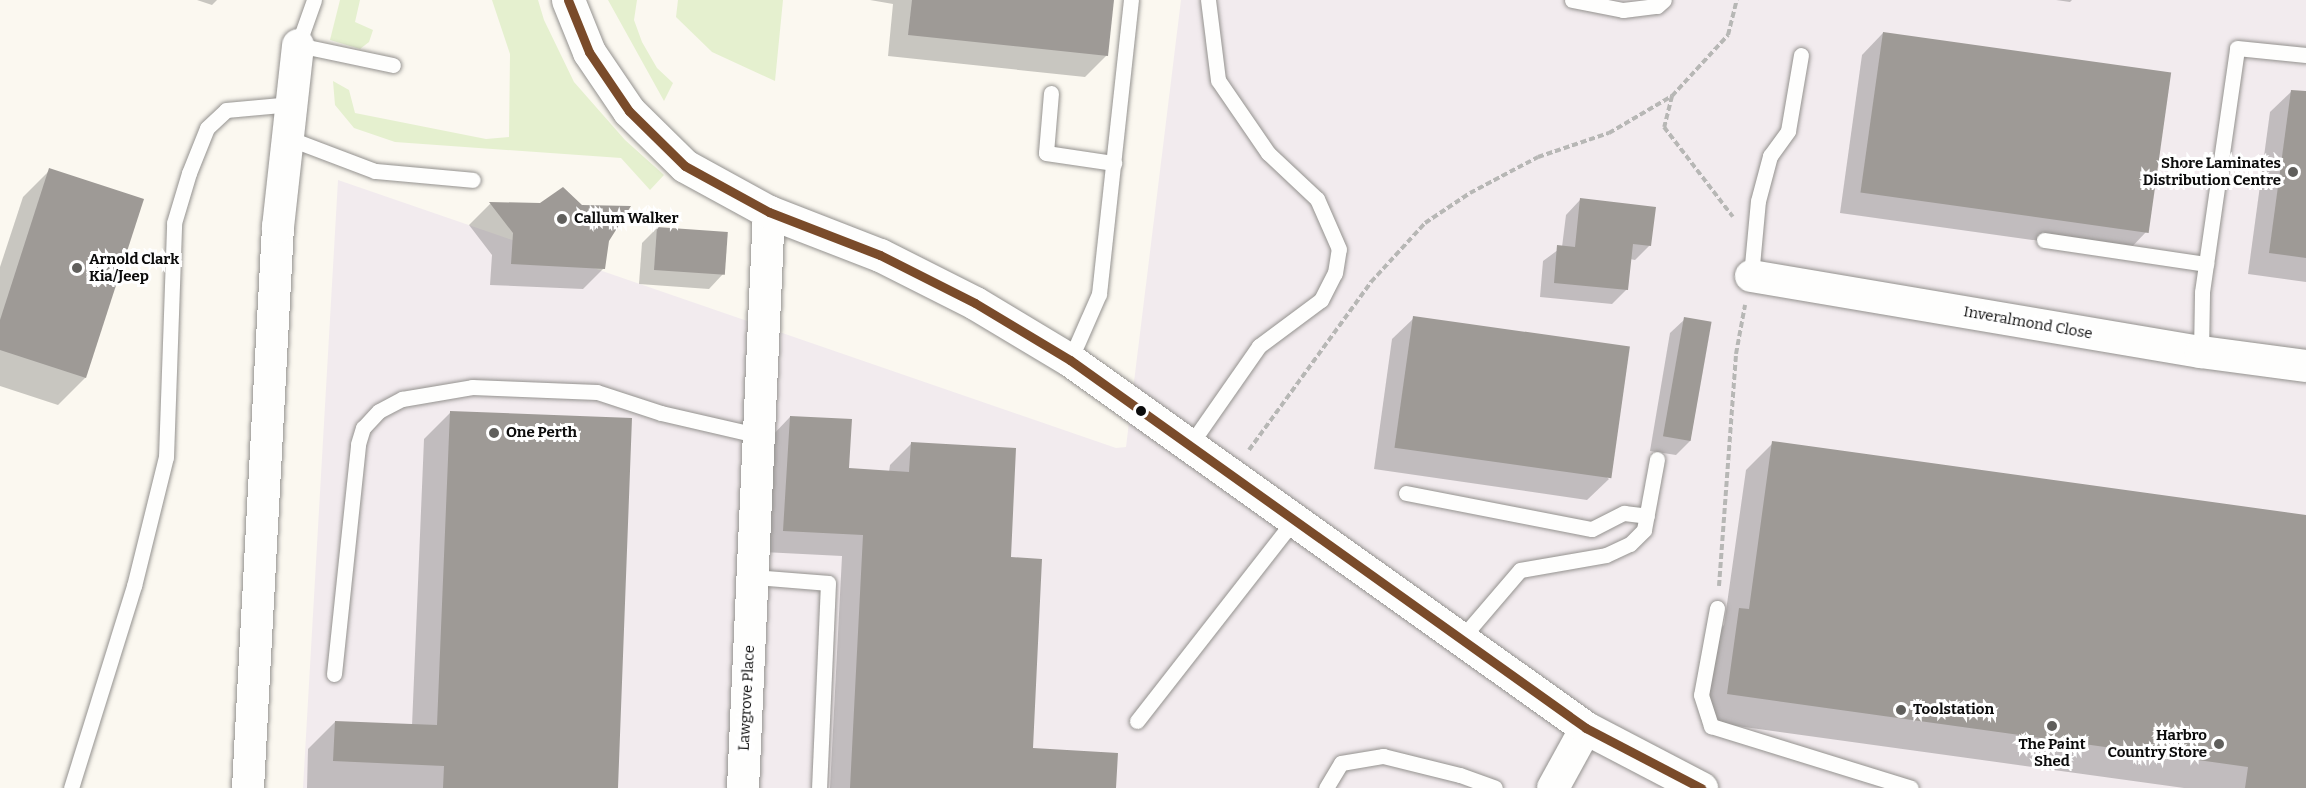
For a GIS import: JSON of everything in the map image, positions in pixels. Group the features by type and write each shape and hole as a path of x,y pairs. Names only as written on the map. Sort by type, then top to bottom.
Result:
{"street":[{"path":"568,0 589,52 629,111 685,166 769,212 880,255 975,303 1070,360 1586,728 1701,788"},
{"path":"248,788 278,227 298,45"},
{"name":"Lawgrove Place","path":"743,788 761,436 769,212"},
{"name":"Inveralmond Close","path":"1751,276 2201,352 2306,366"},
{"path":"1553,788 1586,728"}],"lane":[{"path":"314,0 298,45 393,65"},
{"path":"1070,360 1099,294 1131,0"},
{"path":"1190,445 1259,346 1321,300 1335,273 1340,249 1317,199 1268,153 1218,80 1208,0"},
{"path":"1572,0 1623,10 1657,6 1664,0"},
{"path":"2201,352 2206,264 2237,48 2306,56"},
{"path":"1751,276 1758,201 1770,156 1788,131 1800,55"},
{"path":"1051,93 1046,153 1114,163"},
{"path":"71,788 134,586 166,457 174,223 189,173 207,128 226,111 292,104"},
{"path":"288,138 375,171 473,180"},
{"path":"2044,240 2206,264"},
{"path":"334,674 358,444 363,428 379,411 402,399 472,387 597,392 661,413 761,436"},
{"path":"1460,640 1520,570 1606,555 1630,544 1644,530 1657,459"},
{"path":"1406,493 1592,529 1612,522 1624,513 1647,516"},
{"path":"1137,721 1293,521"},
{"path":"754,577 828,583 819,788"},
{"path":"1717,608 1701,695 1712,726 1911,788"},
{"path":"1326,788 1341,763 1383,756 1460,775 1494,788"}],"path":[{"path":"1231,475 1371,282 1425,224 1480,188 1538,158 1609,133 1672,96 1728,35 1737,0"},
{"path":"1672,96 1664,127 1735,219"},
{"path":"1717,608 1736,354 1751,276"}],"shaded area":[{"path":"1181,0 2306,0 2306,788 303,788 338,180 1116,448 1126,447"}],"green space":[{"path":"340,0 360,0 355,22 373,30 369,42 360,49 330,40"},
{"path":"492,0 538,0 544,20 574,82 625,140 664,175 650,190 621,158 395,142 354,128 335,105 333,81 349,90 355,113 486,139 509,137 510,54"},
{"path":"608,0 637,0 634,20 642,42 657,68 673,83 664,101"},
{"path":"678,0 783,0 775,81 712,52 676,17"}],"building":[{"path":"912,0 1114,0 1108,56 908,35"},
{"path":"1883,32 2171,72 2149,233 1860,192"},
{"name":"Shore Laminates Distribution Centre","path":"2291,90 2306,91 2306,258 2269,253"},
{"path":"49,168 144,199 86,378 0,350 0,320"},
{"name":"Callum Walker","path":"563,187 582,205 631,206 609,241 605,269 511,264 513,233 489,202 540,203"},
{"path":"1580,198 1656,207 1651,246 1633,244 1628,290 1554,283 1557,245 1575,247"},
{"path":"657,227 728,232 725,275 654,270"},
{"path":"1413,316 1630,346 1611,478 1394,448"},
{"path":"1684,317 1712,322 1691,441 1663,436"},
{"path":"450,411 632,418 618,788 443,788 444,766 333,761 335,721 437,725"},
{"path":"790,416 852,419 849,468 909,472 911,442 1016,448 1011,557 1042,559 1033,748 1118,753 1116,788 850,788 863,535 783,531"},
{"path":"1772,441 2306,515 2306,788 2245,788 2248,767 1727,694 1739,608 1749,609"}],"transit line":[{"path":"568,0 589,52 629,111 685,166 769,212 880,255 975,303 1070,360 1586,728 1701,788"}],"place":[{"name":"Shore Laminates Distribution Centre","path":"2293,172"},
{"name":"Callum Walker","path":"562,219"},
{"name":"Arnold Clark Kia/Jeep","path":"77,268"},
{"name":"One Perth","path":"494,433"},
{"name":"Toolstation","path":"1901,710"},
{"name":"The Paint Shed","path":"2052,726"},
{"name":"Harbro Country Store","path":"2219,744"}]}
